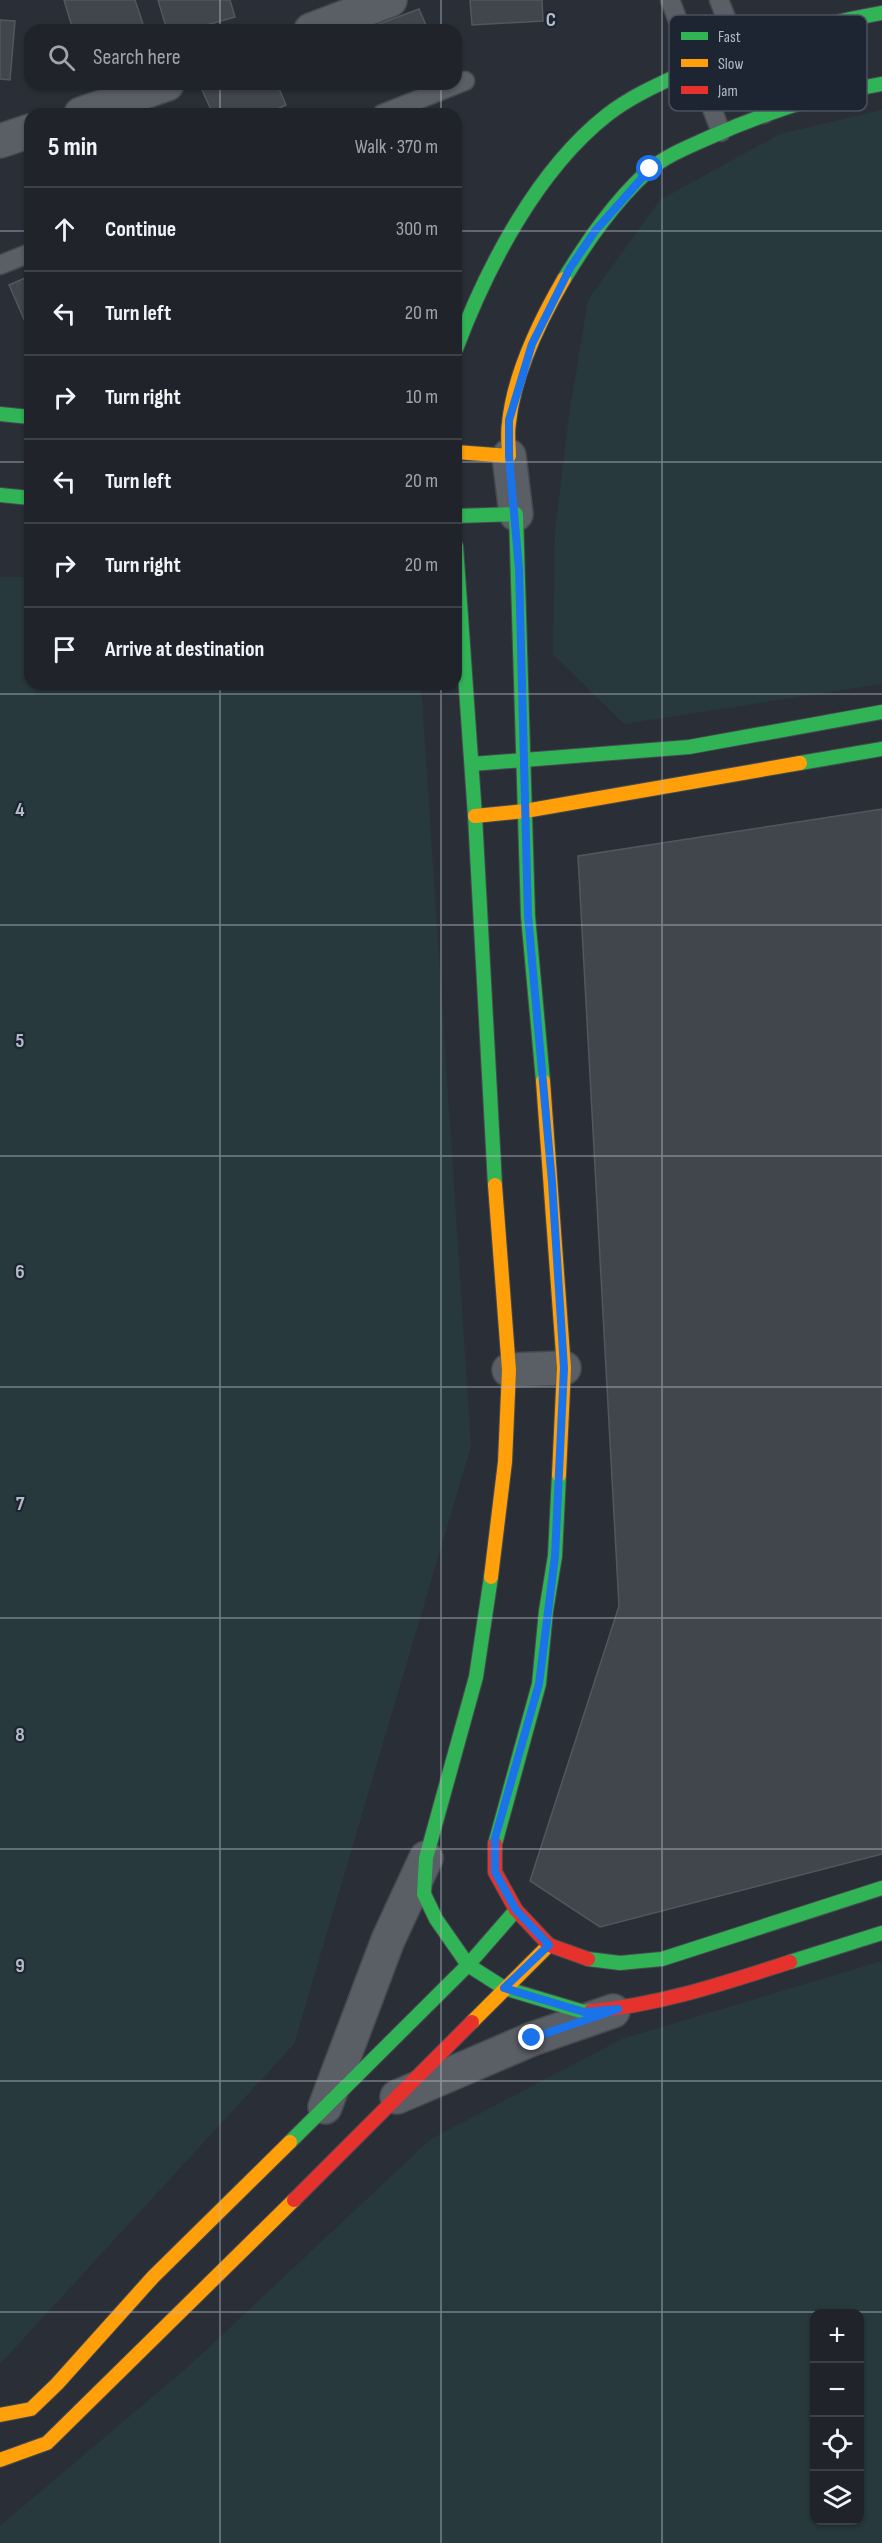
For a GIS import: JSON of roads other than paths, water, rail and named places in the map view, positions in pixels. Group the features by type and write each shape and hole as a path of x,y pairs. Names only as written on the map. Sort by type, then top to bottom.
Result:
{"street":[{"path":"326,24 390,0"},
{"path":"867,16 882,13"},
{"path":"462,335 486,277 510,232 539,190 571,151 607,114 669,80"},
{"path":"867,87 882,84"},
{"path":"98,108 150,90"},
{"path":"774,111 721,132 650,169 595,231 570,268 545,317 519,382 509,420 509,456 516,514 519,569 528,916 552,1182 564,1368 555,1556 539,1684 495,1838 495,1872 516,1910 549,1945 588,1959 620,1963 662,1959 882,1888"},
{"path":"0,141 24,133"},
{"path":"0,414 24,416"},
{"path":"462,452 509,456"},
{"path":"0,495 24,497"},
{"path":"462,516 516,514"},
{"path":"325,2107 388,1940 426,1858 476,1677 486,1619 505,1462 509,1370 495,1196 472,764 462,628"},
{"path":"472,764 689,747 882,712"},
{"path":"475,816 525,811 882,749"},
{"path":"509,1370 564,1368"},
{"path":"426,1858 424,1894 436,1919 468,1965 504,1988 584,2012 618,2009 680,1997 882,1933"},
{"path":"0,2415 31,2409 57,2384 153,2277 468,1965 516,1910"},
{"path":"0,2460 47,2443 55,2436 549,1945"},
{"path":"394,2098 532,2038 618,2009"}],"lane":[{"path":"670,0 676,15"},
{"path":"719,0 725,15"},
{"path":"397,108 442,90"},
{"path":"713,111 721,132"},
{"path":"0,265 24,255"}]}
